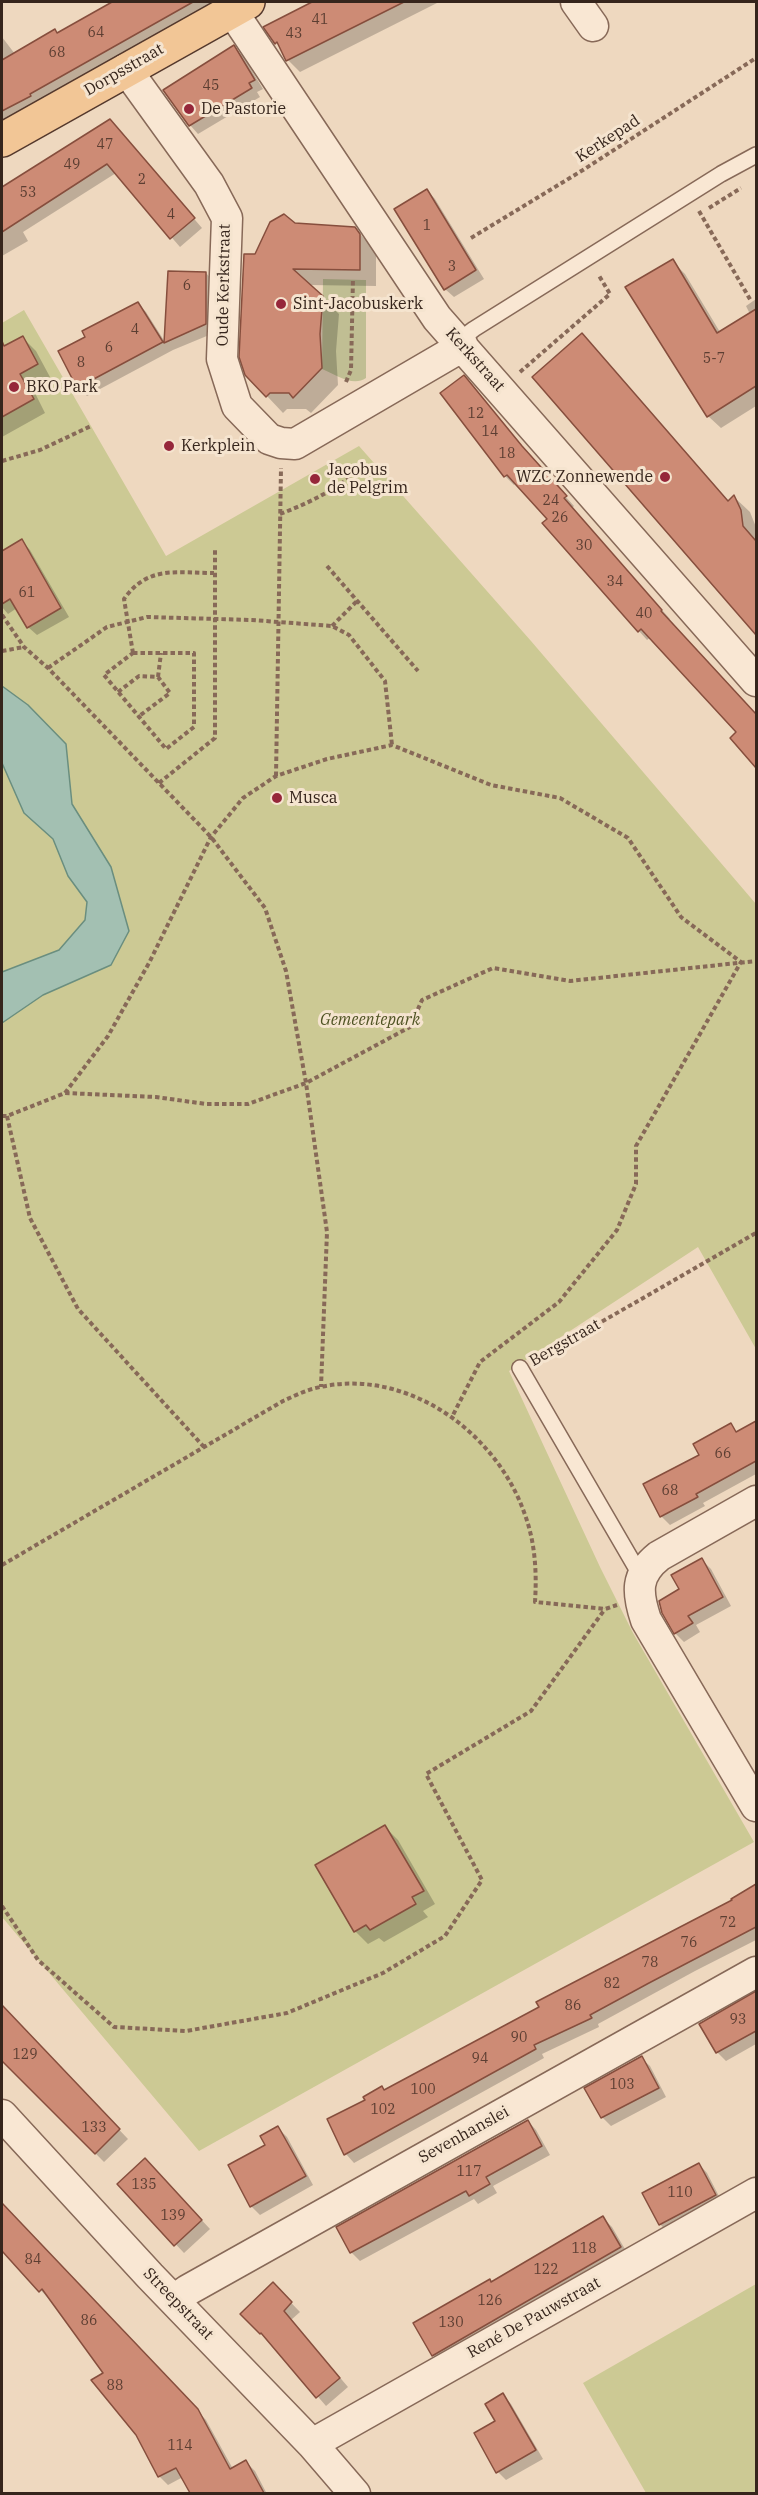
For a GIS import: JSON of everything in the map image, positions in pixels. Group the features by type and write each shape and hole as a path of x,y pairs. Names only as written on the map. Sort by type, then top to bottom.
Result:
{"main road":[{"name":"Dorpsstraat","path":"2,140 240,6"}],"street":[{"path":"576,2 593,26"},
{"name":"Kerkstraat","path":"240,6 437,318 756,681"},
{"name":"Oude Kerkstraat","path":"126,69 209,184 227,218 222,359 237,406 269,439 281,444"},
{"path":"281,444 296,444 463,346"},
{"path":"640,1588 646,1566 658,1556 756,1501"},
{"name":"Bergstraat","path":"640,1588 646,1620 756,1806"},
{"name":"Sevenhanslei","path":"174,2300 188,2290 756,1972"},
{"name":"Streepstraat","path":"2,2115 312,2444 355,2493"},
{"name":"René De Pauwstraat","path":"312,2444 756,2193"}],"lane":[{"path":"463,346 474,329 756,155"},
{"name":"Bergstraat","path":"520,1368 640,1588"}],"path":[{"name":"Kerkepad","path":"471,238 583,170 756,58"},
{"path":"689,195 751,301"},
{"path":"516,376 610,294 598,275"},
{"path":"344,416 346,383 351,370 353,278"},
{"path":"2,461 40,450 91,426"},
{"path":"276,776 281,444"},
{"path":"280,514 306,504 345,483 366,465"},
{"path":"159,783 215,738 214,549"},
{"path":"327,566 418,671"},
{"path":"133,653 124,598 133,587 156,573 214,573"},
{"path":"332,626 357,601"},
{"path":"2,615 24,647 48,668 211,837 265,908 286,971 306,1083 327,1232 321,1387"},
{"path":"48,668 107,627 147,617 332,626 349,634 386,681 392,746"},
{"path":"2,651 24,647"},
{"path":"133,653 194,654 194,727 166,749 104,675 133,653"},
{"path":"138,717 170,693 158,677 162,653"},
{"path":"118,692 139,676 158,677"},
{"path":"65,1093 108,1036 149,963 211,837 243,798 276,776 327,759 392,746 491,785 560,798 628,838 681,917 741,962"},
{"path":"204,1447 78,1309 30,1218 4,1116 65,1093 156,1097 206,1104 248,1104 306,1083 410,1028 422,1000 493,968 570,981 756,961"},
{"path":"452,1416 480,1362 559,1302 617,1230 636,1184 636,1146 741,962"},
{"name":"Bergstraat","path":"520,1368 756,1233"},
{"path":"2,1565 283,1401 321,1387 343,1383 376,1385 408,1393 452,1416 490,1452 510,1481 524,1512 533,1545 536,1579 535,1602 605,1609"},
{"path":"2,1906 38,1960 114,2027 186,2031 287,2013 383,1973 445,1936 482,1880 426,1774 531,1711 605,1609 640,1588"}],"green space":[{"name":"Gemeentepark","path":"24,310 166,556 359,446 531,641 756,904 756,1349 698,1247 509,1371 633,1633 754,1842 199,2151 2,1917 2,323"},
{"path":"756,2284 756,2493 646,2493 583,2383"}],"shaded area":[{"path":"323,279 366,280 366,378 350,381 322,369"},
{"path":"2,686 28,705 66,744 72,804 111,867 129,931 111,965 43,995 2,1023 2,972 59,950 85,920 87,902 68,876 53,839 24,813 2,763"}],"building":[{"path":"112,2 193,2 2,111 2,60 55,29 57,33"},
{"path":"312,2 404,2 286,61 277,42 275,44 263,27"},
{"path":"234,45 255,80 249,83 252,88 189,126 163,90"},
{"path":"110,119 195,218 170,239 107,164 2,232 2,187"},
{"path":"427,189 476,270 444,290 394,209"},
{"name":"Sint-Jacobuskerk","path":"284,214 295,223 355,227 360,234 360,270 293,269 323,296 320,334 322,368 293,398 289,393 270,393 266,397 245,375 239,357 244,254 255,254 270,222"},
{"path":"673,259 717,333 756,309 756,386 707,417 625,287"},
{"path":"168,271 206,272 206,324 164,343"},
{"path":"138,302 163,342 77,388 58,351 85,337 82,331"},
{"name":"WZC Zonnewende","path":"582,333 728,501 734,495 741,510 743,526 756,541 756,635 532,377"},
{"name":"BKO Park","path":"23,336 38,364 20,374 34,399 2,417 2,341 4,346"},
{"path":"464,375 522,446 567,496 564,498 661,611 756,714 756,768 730,738 736,732 641,629 638,632 542,523 547,519 507,475 504,477 440,393"},
{"path":"22,539 61,608 27,628 10,599 2,604 2,551"},
{"path":"756,1421 756,1461 696,1494 698,1497 660,1517 643,1484 699,1455 693,1444 731,1423 736,1432"},
{"path":"702,1558 723,1597 688,1616 693,1623 674,1634 662,1613 659,1601 679,1589 671,1575"},
{"path":"385,1825 424,1891 412,1897 416,1904 370,1930 366,1925 354,1932 315,1865"},
{"path":"756,1884 756,1927 590,2015 592,2018 534,2045 536,2049 344,2155 327,2119 365,2100 363,2097 382,2086 384,2090 539,2007 536,2002 732,1900"},
{"path":"756,1991 756,2031 716,2053 699,2024"},
{"path":"2,2005 120,2129 95,2154 2,2061"},
{"path":"642,2056 659,2088 601,2118 584,2088"},
{"path":"528,2120 542,2146 486,2177 490,2184 469,2196 466,2191 350,2253 336,2227"},
{"path":"278,2126 306,2176 250,2207 228,2165 265,2145 260,2136"},
{"path":"145,2158 202,2220 174,2246 117,2184"},
{"path":"699,2163 716,2195 659,2225 642,2193"},
{"path":"2,2203 198,2409 230,2469 246,2460 264,2493 190,2493 176,2468 158,2477 136,2435 91,2380 103,2373 42,2289 39,2292 2,2251"},
{"path":"603,2216 621,2247 432,2356 413,2323 490,2279 491,2282"},
{"path":"273,2282 292,2302 284,2311 340,2378 316,2398 261,2333 240,2314"},
{"path":"503,2393 536,2450 496,2473 474,2433 495,2421 485,2404"}],"place":[{"name":"De Pastorie","path":"189,109"},
{"name":"Sint-Jacobuskerk","path":"281,304"},
{"name":"BKO Park","path":"14,387"},
{"name":"Kerkplein","path":"169,446"},
{"name":"WZC Zonnewende","path":"665,477"},
{"name":"Jacobus de Pelgrim","path":"315,479"},
{"name":"Musca","path":"277,798"}]}
